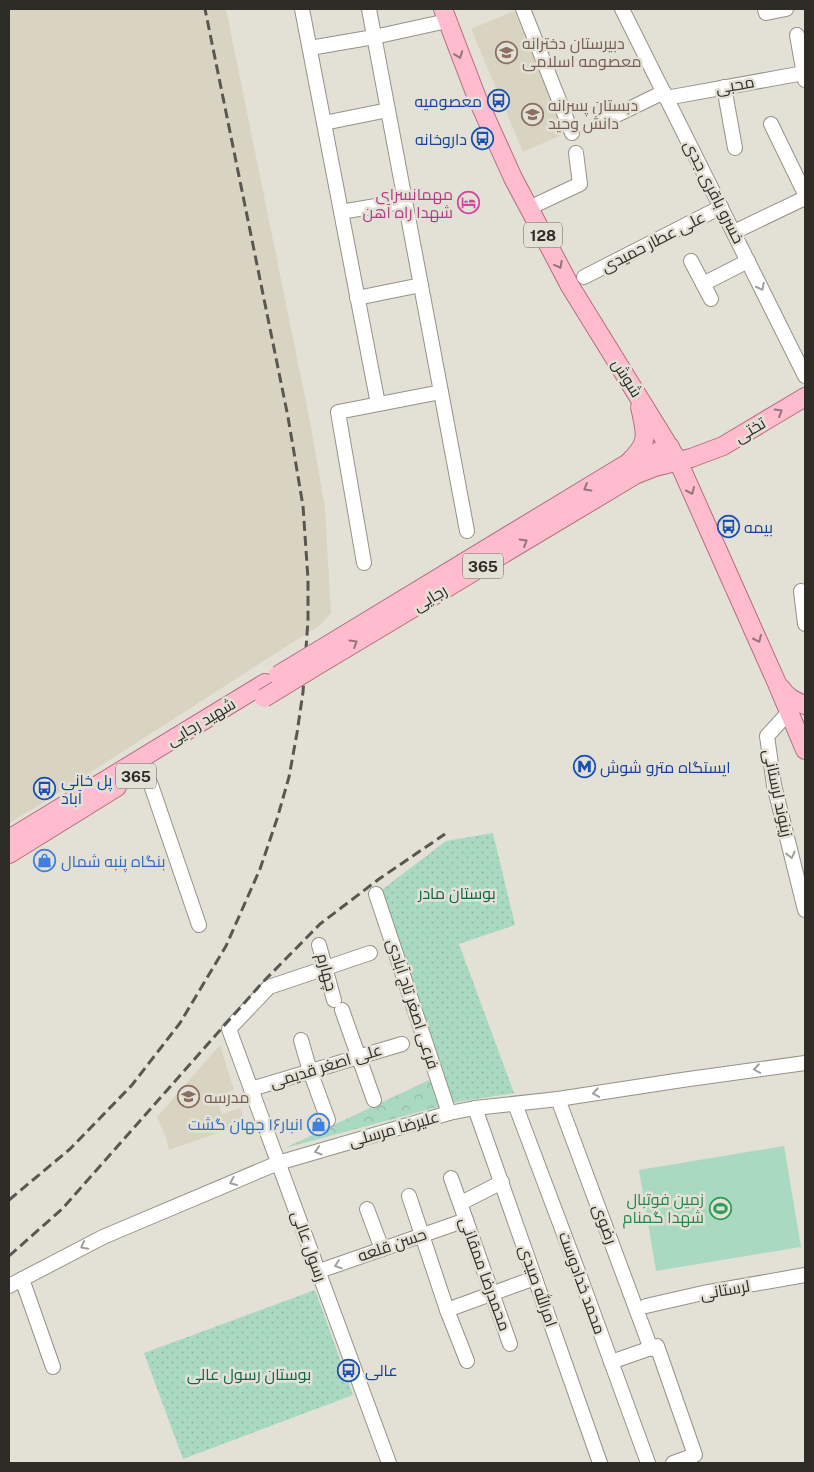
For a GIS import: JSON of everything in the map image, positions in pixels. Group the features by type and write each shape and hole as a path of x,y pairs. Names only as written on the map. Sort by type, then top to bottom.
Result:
{"main road":[{"name":"شوش","path":"445,15 477,98 513,178 570,286 636,394 680,455 776,681 786,696 796,702 797,709"},
{"name":"365","path":"628,463 640,452 644,441 644,427 636,394"},
{"name":"تختی","path":"680,455 723,446 805,397"},
{"name":"365","path":"628,463 651,461 680,455"},
{"name":"رجایی","path":"264,690 635,475 651,461"},
{"name":"رجایی","path":"313,661 628,463"},
{"name":"شهید رجایی","path":"9,854 144,771 264,690"},
{"name":"شهید رجایی","path":"9,839 264,690"},
{"path":"797,709 805,750"}],"street":[{"path":"302,9 378,404"},
{"path":"369,9 467,531"},
{"path":"523,9 572,133"},
{"name":"خسرو باقری جدی","path":"622,9 805,376"},
{"path":"765,11 786,9"},
{"path":"310,48 374,37 445,15"},
{"path":"797,35 805,76"},
{"name":"محبی","path":"602,122 665,95 805,76"},
{"path":"724,87 735,148"},
{"path":"324,123 388,110"},
{"path":"771,124 805,194"},
{"path":"529,208 580,184 576,153"},
{"path":"734,232 805,198"},
{"path":"341,212 405,201"},
{"name":"علی عطار حمیدی","path":"584,277 721,207"},
{"path":"691,261 711,300"},
{"path":"703,284 748,261"},
{"path":"358,298 421,285"},
{"path":"364,563 338,412 441,392"},
{"path":"801,591 805,624"},
{"name":"زینوند لرستانی","path":"797,709 767,736 774,785 805,910"},
{"path":"144,771 151,785 198,925"},
{"name":"فرعی اصغر تاج آبادی","path":"376,894 449,1113"},
{"name":"چهارم","path":"319,944 338,1005 374,1100"},
{"path":"326,968 370,953"},
{"name":"رسول عالی","path":"326,968 269,987 229,1029 389,1463"},
{"path":"301,1040 328,1120"},
{"name":"علی اصغر قدیمی","path":"251,1089 402,1044"},
{"name":"علیرضا مرسلی","path":"9,1286 103,1236 278,1163 449,1113 805,1063"},
{"name":"رضوی","path":"558,1099 651,1349 657,1346 685,1460"},
{"name":"محمد خدادوست","path":"515,1104 648,1463"},
{"name":"امرالله صیدی","path":"475,1108 600,1463"},
{"name":"محمدرضا ممقانی","path":"451,1178 510,1344"},
{"path":"461,1203 502,1182"},
{"path":"408,1196 447,1310 467,1361"},
{"path":"367,1209 382,1249"},
{"name":"حسن قلعه","path":"319,1271 466,1220"},
{"name":"لرستانی","path":"646,1306 703,1293 805,1275"},
{"path":"447,1310 535,1278"},
{"path":"22,1280 53,1367"},
{"path":"611,1362 651,1349"}],"shaded area":[{"path":"9,9 226,9 311,427 325,508 331,613 320,625 9,823"},
{"path":"514,11 566,133 523,152 471,29"},
{"path":"220,1045 234,1090 216,1097 222,1114 240,1108 246,1123 169,1150 166,1137 157,1117"}],"green space":[{"name":"بوستان مادر","path":"493,833 515,925 459,944 514,1093 450,1103 379,892 446,841"},
{"path":"429,1080 445,1105 285,1148"},
{"name":"زمین فوتبال شهدا گمنام","path":"784,1146 801,1247 656,1271 639,1170"},
{"name":"بوستان رسول عالی","path":"315,1290 353,1395 183,1459 144,1353"}],"railway":[{"path":"9,1200 70,1149 132,1085 180,1023 226,946 260,869 289,777 297,733 303,692 308,620 308,579 303,506 288,417 205,9"},
{"path":"9,1256 62,1209 261,984 320,924 379,879 445,834"}],"place":[{"name":"دبیرستان دخترانه معصومه اسلامی","path":"506,52"},
{"name":"معصومیه","path":"498,101"},
{"name":"دبستان پسرانه دانش وحید","path":"532,114"},
{"name":"داروخانه","path":"483,139"},
{"name":"مهمانسرای شهدا راه آهن","path":"469,203"},
{"name":"بیمه","path":"728,527"},
{"name":"ایستگاه مترو شوش","path":"584,767"},
{"name":"پل خانی آباد","path":"45,789"},
{"name":"بنگاه پنبه شمال","path":"45,861"},
{"name":"مدرسه","path":"188,1097"},
{"name":"انبار۱۶ جهان گشت","path":"319,1124"},
{"name":"زمین فوتبال شهدا گمنام","path":"720,1208"},
{"name":"عالی","path":"349,1370"}]}
